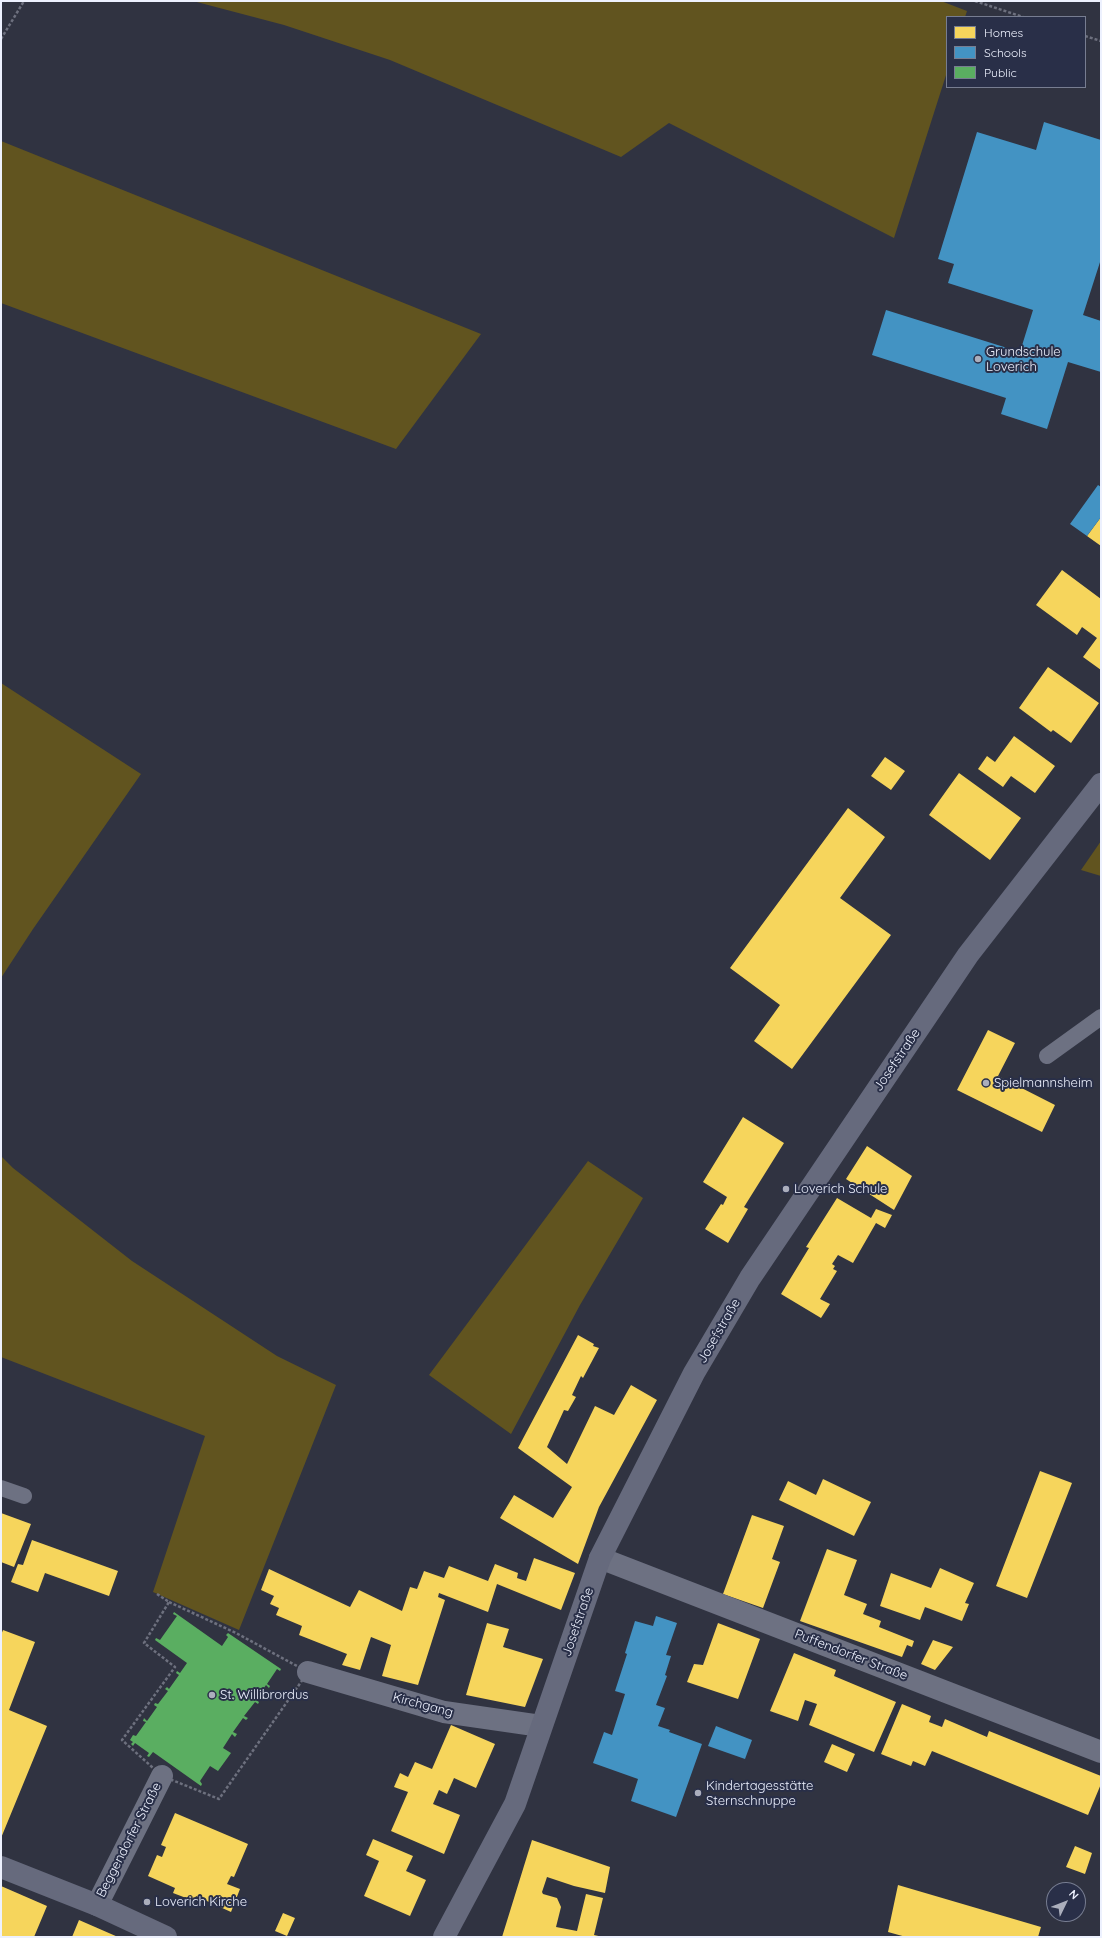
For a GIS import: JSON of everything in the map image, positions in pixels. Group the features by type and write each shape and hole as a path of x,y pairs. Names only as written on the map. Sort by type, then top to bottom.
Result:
{"street":[{"name":"Josefstraße","path":"444,1937 515,1804 600,1558 694,1373 750,1278 968,955 1101,784"},
{"name":"Puffendorfer Straße","path":"600,1558 1101,1752"},
{"name":"Kirchgang","path":"308,1672 444,1712 541,1726"},
{"name":"Beggendorfer Straße","path":"97,1905 162,1776"},
{"name":"Beggendorfer Straße","path":"1,1867 97,1905 166,1937"}],"lane":[{"path":"1047,1056 1101,1017"},
{"path":"1,1488 24,1496"}],"path":[{"path":"1,39 24,1"},
{"path":"975,1 1020,16"},
{"path":"1086,36 1101,41"},
{"path":"156,1594 169,1602 236,1633 308,1672 219,1799 162,1776 122,1740 175,1667 144,1643 169,1602"}],"shaded area":[{"path":"193,1 941,1 967,11 965,16 946,16 946,75 894,238 669,123 621,157 390,60 284,25"},
{"path":"1,141 481,334 396,449 1,303"},
{"path":"1,683 141,774 33,929 1,978"},
{"path":"1101,841 1101,876 1081,870"},
{"path":"1,1156 13,1168 132,1261 277,1356 336,1385 239,1630 153,1592 205,1436 1,1357"},
{"path":"588,1161 643,1198 580,1305 511,1434 429,1375"}],"building: Homes":[{"path":"1101,517 1101,546 1087,536"},
{"path":"1062,570 1101,599 1101,670 1083,657 1097,638 1082,627 1077,635 1036,605"},
{"path":"1048,667 1099,703 1071,743 1053,730 1051,732 1019,708"},
{"path":"1014,736 1055,766 1035,793 1011,776 1003,787 978,769 987,756 995,762"},
{"path":"885,757 905,771 891,790 871,776"},
{"path":"959,773 1021,818 990,860 929,815"},
{"path":"848,808 885,837 840,898 891,935 792,1069 754,1041 780,1005 730,968"},
{"name":"Spielmannsheim","path":"988,1030 1015,1043 998,1076 1055,1105 1042,1132 957,1090"},
{"path":"743,1117 784,1143 744,1207 748,1209 728,1243 705,1229 721,1204 723,1205 727,1197 703,1182"},
{"path":"867,1146 912,1176 894,1210 846,1179"},
{"path":"837,1198 871,1218 876,1209 892,1215 885,1228 876,1223 853,1263 838,1255 832,1264 835,1266 833,1269 837,1271 820,1299 830,1304 821,1318 781,1294 809,1248 806,1247"},
{"path":"578,1335 594,1344 593,1346 599,1348 583,1378 581,1376 572,1395 576,1397 568,1411 564,1410 547,1447 567,1464 595,1406 614,1415 631,1385 657,1400 599,1507 578,1564 500,1518 514,1495 553,1518 572,1487 518,1448"},
{"path":"1040,1471 1072,1483 1027,1598 996,1586"},
{"path":"823,1479 871,1502 854,1536 779,1500 788,1481 816,1495"},
{"path":"1,1513 31,1524 14,1567 1,1562"},
{"path":"752,1515 784,1526 772,1559 780,1562 763,1608 723,1594"},
{"path":"32,1540 118,1571 109,1596 45,1573 38,1592 11,1582 18,1564 23,1565"},
{"path":"827,1549 857,1560 844,1595 867,1604 863,1614 881,1621 879,1627 914,1641 912,1647 907,1645 902,1657 800,1621"},
{"path":"534,1558 575,1573 561,1610 497,1584 488,1612 439,1593 438,1597 445,1600 418,1685 382,1676 391,1645 371,1637 360,1670 342,1665 347,1654 299,1635 302,1626 276,1615 279,1608 270,1604 274,1596 261,1590 269,1569 350,1607 359,1590 402,1611 410,1587 417,1589 424,1571 444,1578 449,1566 488,1581 495,1564 518,1573 517,1578 526,1581"},
{"path":"940,1568 974,1583 965,1603 969,1604 962,1621 925,1607 920,1620 880,1606 891,1573 931,1588"},
{"path":"487,1623 509,1629 503,1647 543,1659 525,1707 466,1695"},
{"path":"718,1623 760,1639 738,1699 687,1682 694,1664 703,1665"},
{"path":"3,1630 35,1642 9,1710 47,1726 1,1838 1,1635"},
{"path":"933,1640 953,1647 935,1670 921,1664"},
{"path":"794,1653 836,1670 834,1676 896,1702 874,1752 809,1725 817,1704 805,1700 798,1721 770,1711"},
{"path":"902,1704 931,1716 929,1722 942,1727 945,1719 987,1737 989,1731 1101,1776 1101,1784 1088,1815 932,1751 925,1766 913,1761 911,1766 881,1754"},
{"path":"451,1725 495,1744 476,1788 454,1778 447,1794 439,1790 433,1804 460,1815 444,1854 391,1831 408,1792 394,1787 400,1773 408,1777 415,1762 432,1769"},
{"path":"832,1744 855,1754 847,1772 824,1762"},
{"path":"175,1813 248,1844 234,1877 231,1876 227,1884 240,1889 231,1912 196,1896 194,1901 173,1893 175,1888 148,1876 157,1855 162,1857 166,1847 161,1845"},
{"path":"373,1839 413,1856 406,1871 426,1880 410,1916 364,1896 379,1861 366,1855"},
{"path":"532,1840 610,1867 605,1893 574,1886 547,1877 542,1892 543,1894 557,1898 561,1907 556,1927 577,1931 586,1894 603,1898 594,1935 603,1937 502,1937"},
{"path":"1075,1846 1092,1853 1085,1874 1066,1867"},
{"path":"898,1885 1041,1927 1038,1937 906,1937 888,1932"},
{"path":"1,1886 47,1906 34,1937 1,1937"},
{"path":"283,1913 295,1918 287,1936 275,1931"},
{"path":"79,1920 118,1937 72,1937"}],"building: Schools":[{"path":"1044,122 1101,140 1101,259 1083,315 1101,321 1101,372 1068,362 1047,429 1001,414 1006,398 872,355 886,310 1020,352 1033,310 948,283 954,264 938,259 977,132 1036,150"},
{"path":"1098,485 1101,487 1101,517 1087,536 1070,524"},
{"path":"656,1616 677,1623 666,1655 671,1656 665,1675 667,1676 656,1705 665,1708 658,1726 670,1730 669,1732 702,1744 676,1817 631,1801 638,1779 593,1763 604,1732 612,1735 625,1694 615,1691 627,1654 625,1653 635,1621 653,1626"},
{"path":"716,1726 752,1740 745,1759 708,1746"}],"building: Public":[{"name":"St. Willibrordus","path":"174,1612 222,1646 228,1637 226,1635 228,1633 281,1669 280,1671 277,1669 267,1684 270,1686 269,1688 266,1685 256,1700 259,1702 258,1704 255,1702 244,1716 248,1718 246,1720 243,1718 233,1732 237,1734 235,1737 232,1734 223,1748 231,1753 218,1771 210,1766 200,1781 202,1784 201,1786 153,1752 149,1757 147,1756 149,1753 135,1743 133,1746 131,1744 133,1742 130,1740 133,1735 136,1736 146,1722 143,1721 144,1718 147,1721 157,1707 154,1705 155,1703 158,1704 168,1691 165,1689 167,1687 169,1689 179,1675 176,1673 177,1671 180,1673 187,1663 155,1640 156,1638 160,1640 177,1616 173,1614"}],"place":[{"name":"Grundschule Loverich","path":"978,359"},
{"name":"Spielmannsheim","path":"986,1083"},
{"name":"Loverich Schule","path":"786,1189"},
{"name":"St. Willibrordus","path":"212,1695"},
{"name":"Kindertagesstätte Sternschnuppe","path":"698,1793"},
{"name":"Loverich Kirche","path":"147,1902"}]}
